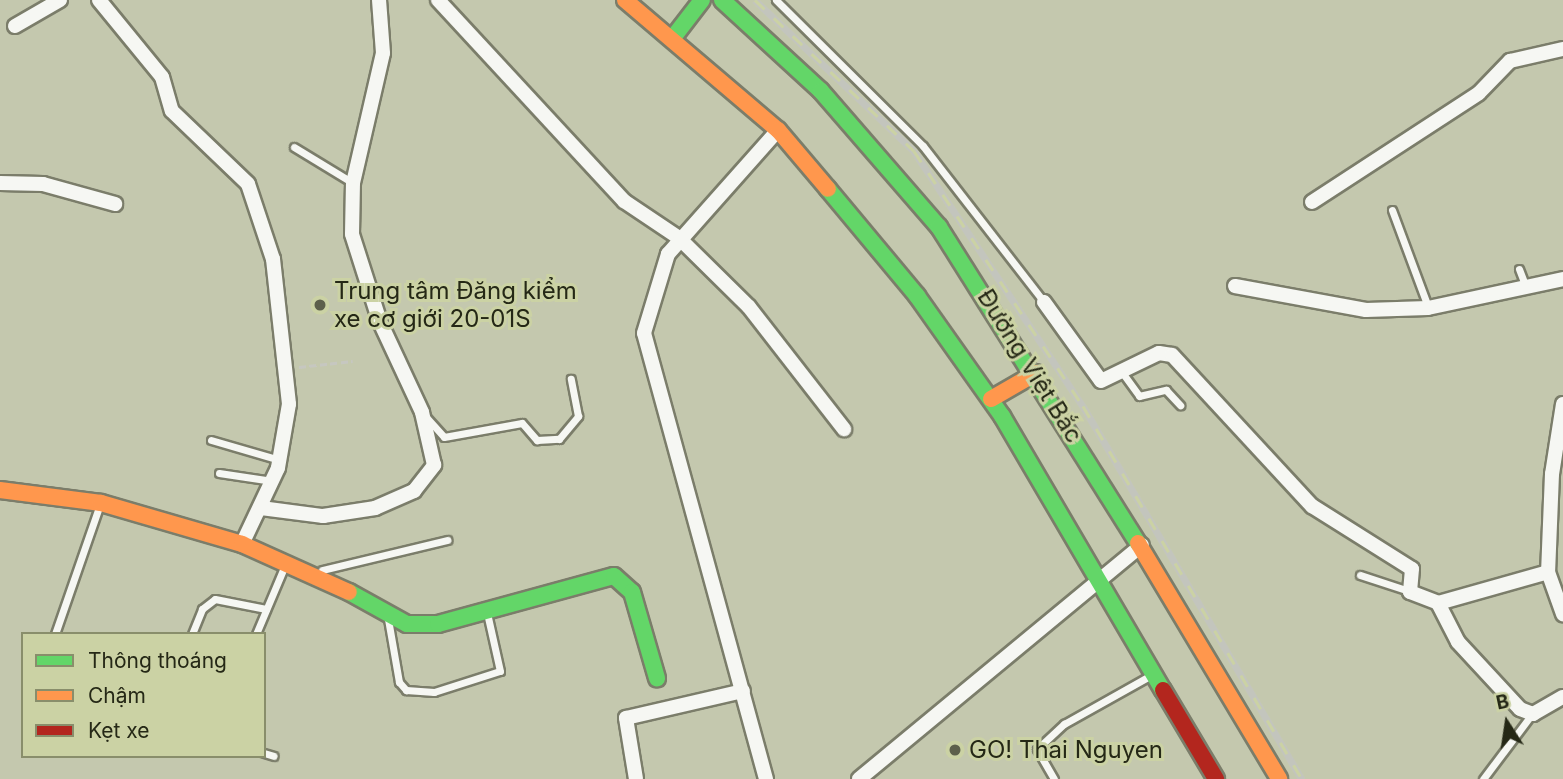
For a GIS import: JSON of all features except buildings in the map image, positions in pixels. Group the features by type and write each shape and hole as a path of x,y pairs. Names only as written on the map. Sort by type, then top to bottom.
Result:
{"street":[{"path":"15,26 60,0"},
{"path":"99,0 162,77 172,111 254,194 273,259 288,368 280,460 261,508 242,544"},
{"path":"261,508 346,514 414,491 434,465 422,412 354,254 352,183 383,53 380,0"},
{"path":"438,0 624,201 679,238 749,307 845,429"},
{"path":"625,0 778,130 917,296 991,400 1216,779"},
{"path":"672,39 702,0"},
{"name":"Đường Việt Bắc","path":"722,0 821,91 939,227 1036,373 1142,545 1279,779"},
{"path":"1312,202 1479,93 1510,61 1563,49"},
{"path":"766,779 644,332 645,313 679,238 778,130"},
{"path":"0,183 43,184 115,204"},
{"path":"1235,286 1366,310 1428,308 1527,291 1563,279"},
{"path":"1044,302 1096,379 1107,382 1159,353 1172,355 1312,506 1412,569 1409,591 1438,603 1548,572"},
{"path":"991,400 1036,373"},
{"path":"1563,404 1552,474 1548,572 1563,614"},
{"path":"0,490 101,503 242,544 314,572 388,618 420,626 614,576 632,592 657,678"},
{"path":"859,779 1142,545"},
{"path":"1438,603 1458,642 1533,713 1563,697"},
{"path":"636,779 626,718 743,691"}],"lane":[{"path":"776,0 923,146 1044,302"},
{"path":"294,147 352,183"},
{"path":"1392,210 1428,308"},
{"path":"1519,268 1527,291"},
{"path":"1124,374 1139,396 1166,390 1180,405"},
{"path":"422,412 444,437 522,423 546,442 573,429 580,407 571,379"},
{"path":"211,439 280,460"},
{"path":"219,473 272,481"},
{"path":"56,632 101,503"},
{"path":"314,572 447,540"},
{"path":"258,632 286,561"},
{"path":"1360,575 1409,591"},
{"path":"193,632 202,609 215,599 267,609"},
{"path":"388,618 399,682 407,690 434,692 500,671 486,610"},
{"path":"1054,779 1037,749 1064,724 1153,674"},
{"path":"1483,779 1533,713"},
{"path":"266,754 274,756"}],"path":[{"path":"288,368 353,361"}],"railway":[{"path":"755,0 914,151 1083,406 1302,779"}],"traffic: fast":[{"path":"672,39 702,0"},
{"path":"722,0 821,91 939,227 1138,543"},
{"path":"828,189 917,296 1002,416 1163,690"},
{"path":"349,592 407,624 438,624 614,576 632,592 657,678"}],"traffic: slow":[{"path":"625,0 778,130 828,189"},
{"path":"991,399 1036,373"},
{"path":"0,490 101,503 242,544 349,592"},
{"path":"1138,543 1279,779"}],"traffic: jam":[{"path":"1163,690 1216,779"}],"place":[{"name":"Trung tâm Đăng kiểm xe cơ giới 20-01S","path":"320,305"},
{"name":"GO! Thai Nguyen","path":"955,750"}]}
